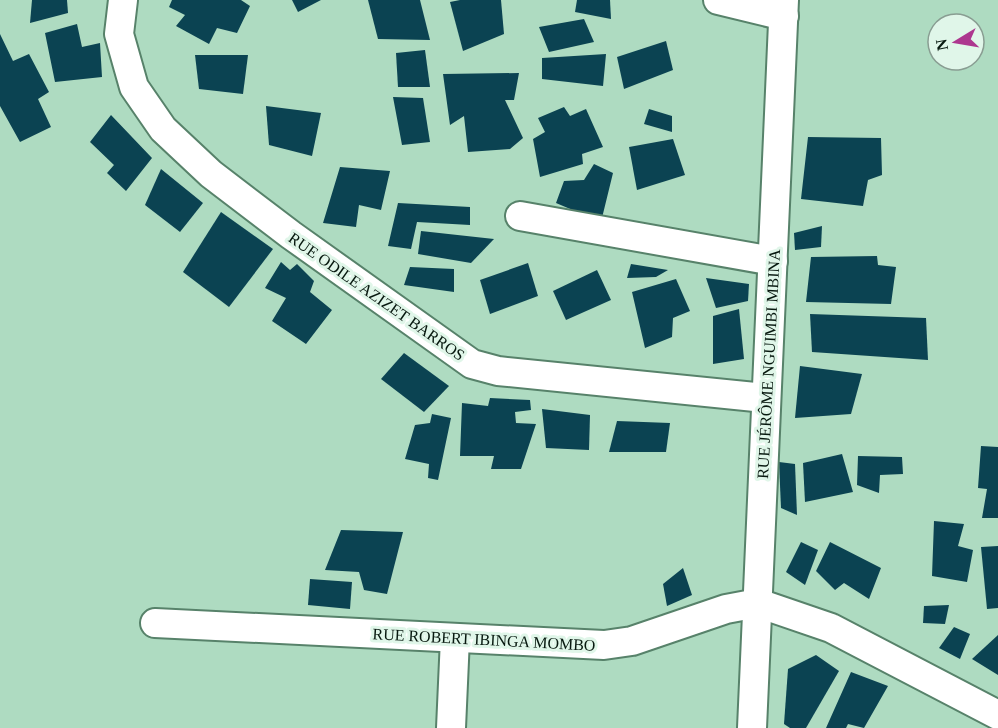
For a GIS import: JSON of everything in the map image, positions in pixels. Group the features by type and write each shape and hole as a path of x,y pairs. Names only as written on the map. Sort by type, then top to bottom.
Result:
{"street":[{"name":"RUE ODILE AZIZET BARROS","path":"123,0 119,34 134,87 162,129 211,174 273,222 472,364 498,371 765,398"},
{"path":"718,0 784,8"},
{"name":"RUE JÉRÔME NGUIMBI MBINA","path":"752,728 784,8"},
{"path":"520,216 773,261"},
{"name":"RUE ROBERT IBINGA MOMBO","path":"155,623 604,645 632,641 726,609 758,603 831,628 998,715"},
{"path":"451,728 455,638"}],"building":[{"path":"32,0 67,0 68,13 30,23"},
{"path":"172,0 241,0 250,6 237,33 217,28 209,44 176,26 185,15 169,7"},
{"path":"292,0 321,0 298,12"},
{"path":"368,0 420,0 430,40 378,39"},
{"path":"501,0 504,34 463,51 450,2"},
{"path":"577,0 610,0 611,19 575,12"},
{"path":"584,19 594,42 549,52 539,27"},
{"path":"77,24 82,47 100,43 102,77 55,82 45,33"},
{"path":"0,34 13,61 29,54 49,92 38,99 51,127 20,142 0,106"},
{"path":"666,41 673,70 624,89 617,57"},
{"path":"425,50 430,87 398,87 396,53"},
{"path":"606,54 603,86 542,79 542,58"},
{"path":"195,55 248,55 243,94 199,89"},
{"path":"519,73 514,100 505,100 523,138 510,149 468,152 464,116 450,125 443,74"},
{"path":"393,97 423,98 430,142 402,145"},
{"path":"266,106 321,113 312,156 269,145"},
{"path":"564,107 570,116 586,109 603,147 582,154 583,164 540,177 533,139 545,132 538,118"},
{"path":"649,109 672,116 672,132 644,124"},
{"path":"111,115 152,158 126,191 107,173 114,165 90,142"},
{"path":"808,137 881,138 882,175 868,180 863,206 801,199"},
{"path":"673,139 685,175 637,190 629,147"},
{"path":"594,164 613,173 601,222 556,203 564,181 584,180"},
{"path":"340,167 390,171 381,210 359,205 356,227 323,223"},
{"path":"161,169 203,203 180,232 145,205"},
{"path":"398,203 470,207 470,225 417,222 411,249 388,246"},
{"path":"221,212 273,249 229,307 183,272"},
{"path":"822,226 821,247 795,250 794,233"},
{"path":"421,231 494,239 471,263 418,254"},
{"path":"877,256 878,265 896,267 891,304 806,302 811,257"},
{"path":"281,262 290,270 297,264 314,281 310,292 332,310 306,344 272,321 286,298 265,288"},
{"path":"528,263 538,296 490,314 480,280"},
{"path":"631,264 668,270 656,277 627,278"},
{"path":"410,267 454,269 454,292 404,285"},
{"path":"597,270 611,300 566,320 553,291"},
{"path":"706,278 749,284 748,301 716,308"},
{"path":"676,279 690,311 673,318 672,337 645,348 632,292"},
{"path":"739,309 744,359 713,364 713,316"},
{"path":"810,314 926,318 928,360 812,352"},
{"path":"404,353 449,386 424,412 381,379"},
{"path":"800,366 862,374 851,414 795,418"},
{"path":"490,398 530,400 531,410 515,412 516,423 536,424 521,469 491,469 494,456 460,456 462,403 488,406"},
{"path":"542,409 590,415 589,450 546,448"},
{"path":"432,414 451,418 438,480 428,478 429,464 405,459 415,425 430,423"},
{"path":"617,421 670,423 666,452 609,452"},
{"path":"981,446 998,447 998,518 982,518 987,489 978,488"},
{"path":"842,454 853,492 805,502 803,463"},
{"path":"858,456 902,457 903,474 880,475 879,493 857,485"},
{"path":"779,462 795,464 797,515 781,508"},
{"path":"934,521 964,524 958,546 973,550 967,582 932,576"},
{"path":"341,530 403,532 387,594 364,590 359,572 325,570"},
{"path":"801,542 818,550 805,585 786,572"},
{"path":"830,542 881,568 869,599 844,583 835,590 816,571"},
{"path":"998,546 998,608 987,609 981,547"},
{"path":"683,568 692,595 667,606 663,584"},
{"path":"310,579 352,582 350,609 308,605"},
{"path":"949,605 945,624 923,623 924,606"},
{"path":"954,627 970,634 960,659 939,648"},
{"path":"998,635 998,675 972,659"},
{"path":"816,655 839,671 806,728 790,728 784,724 788,669"},
{"path":"851,672 888,686 864,728 848,724 846,728 826,728"}]}
